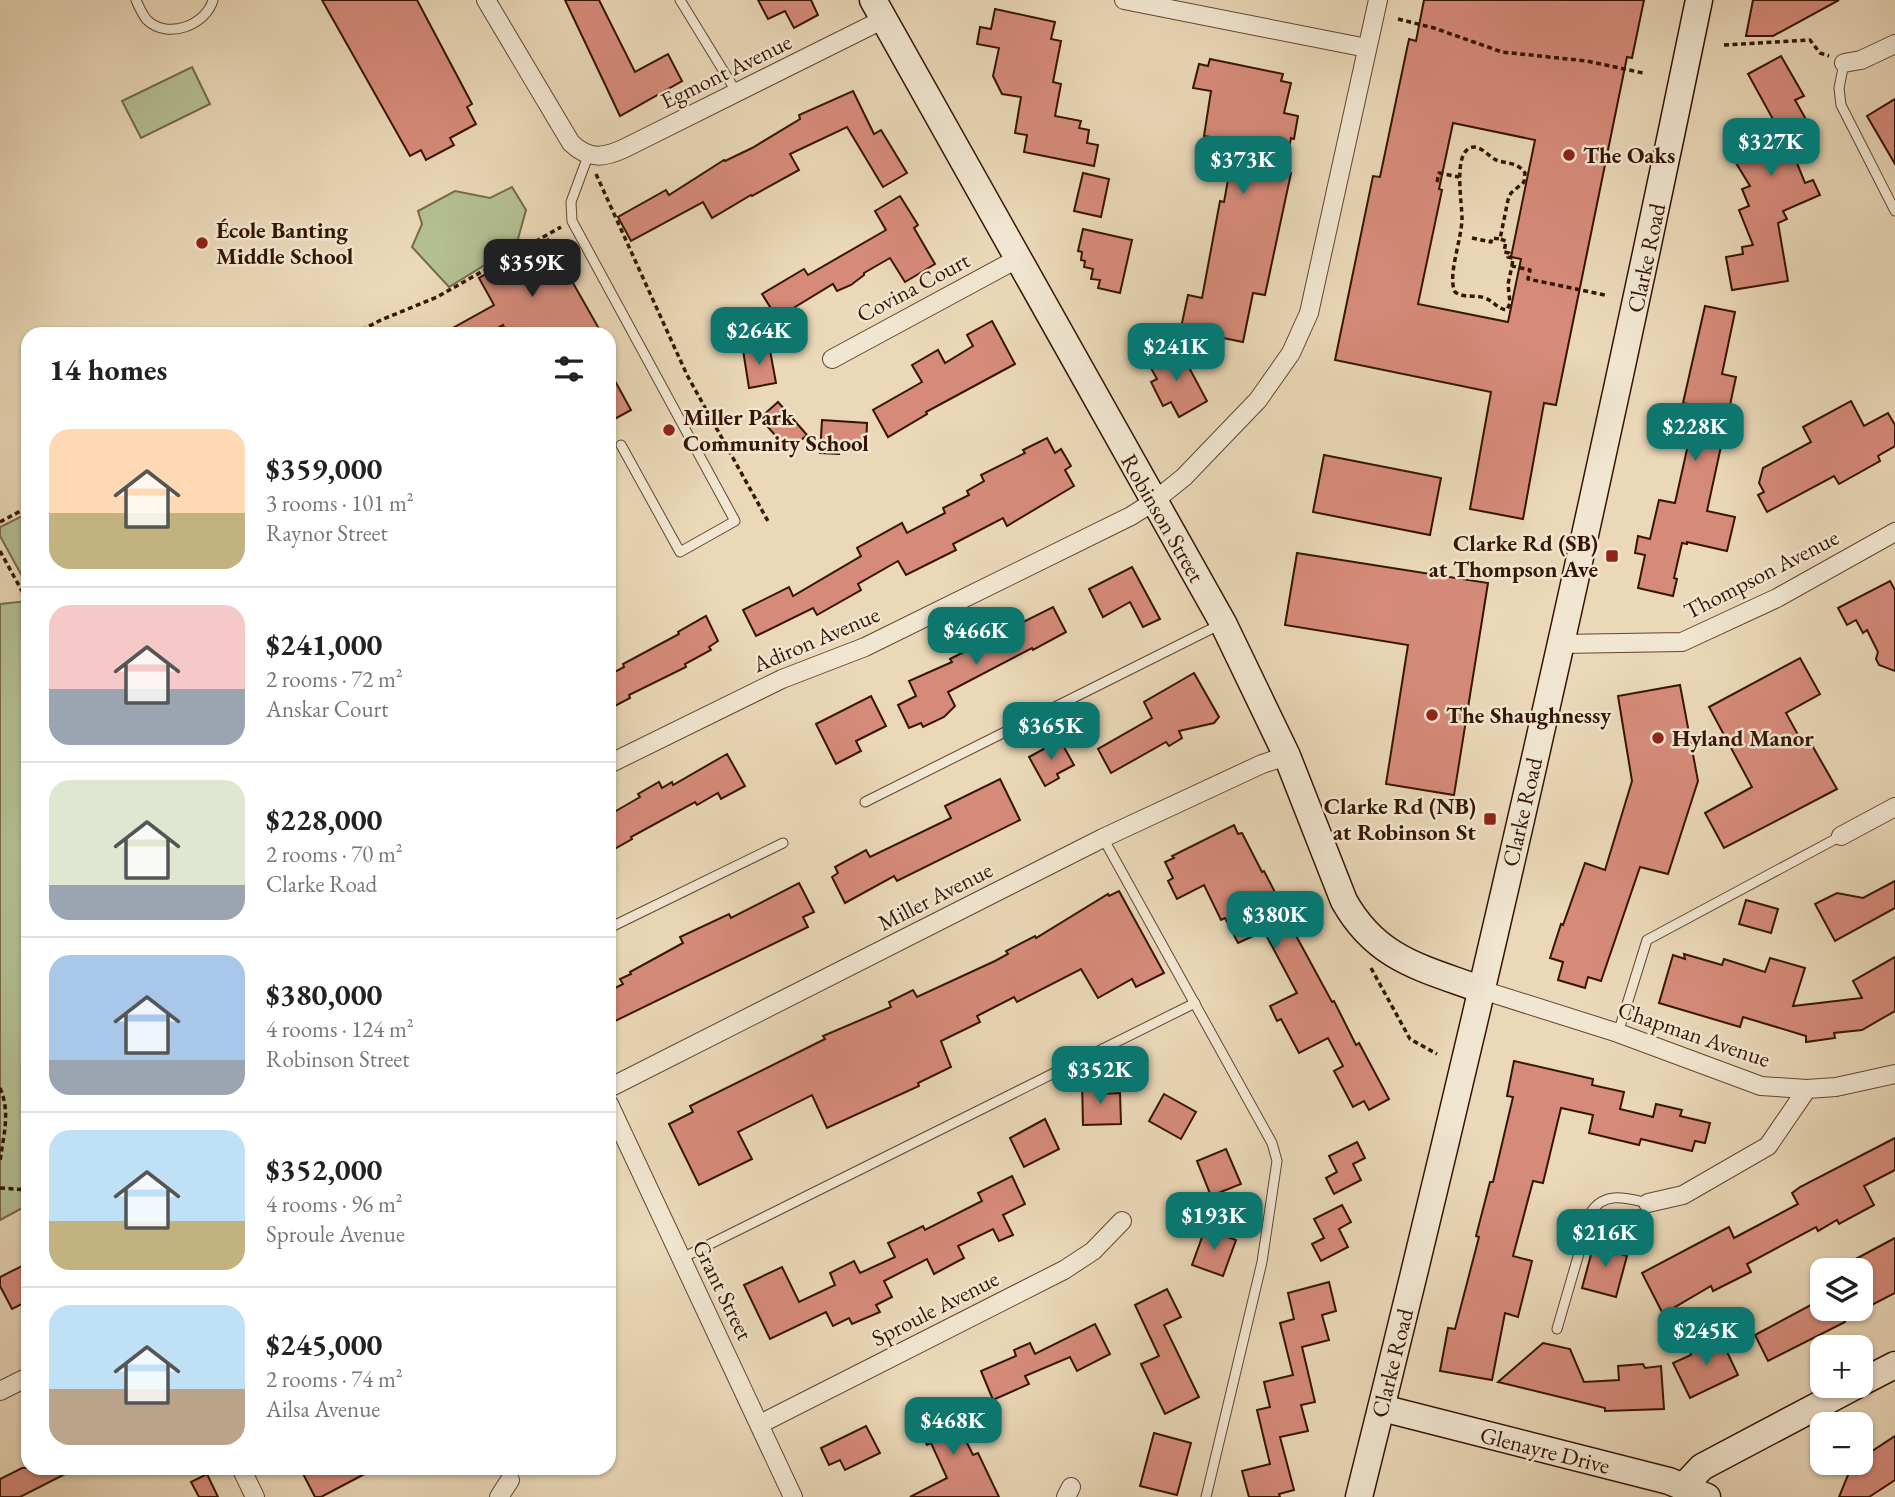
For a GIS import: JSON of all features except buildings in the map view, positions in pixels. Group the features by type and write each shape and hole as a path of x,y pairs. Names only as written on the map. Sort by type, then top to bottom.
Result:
{"street":[{"path":"486,0 571,143 588,156"},
{"path":"1124,0 1367,48"},
{"name":"Adiron Avenue","path":"616,761 782,679 865,647 1131,516 1184,477 1238,423 1273,381 1300,337 1312,302 1378,0"},
{"name":"Clarke Road","path":"1359,1497 1482,990 1632,324 1699,0"},
{"name":"Egmont Avenue","path":"588,156 611,155 737,93 878,10"},
{"name":"Robinson Street","path":"878,10 1223,623 1287,756 1344,901 1366,933 1392,955 1482,990"},
{"path":"1844,63 1861,60 1895,44"},
{"name":"Covina Court","path":"832,359 1017,259"},
{"name":"Thompson Avenue","path":"1560,644 1682,642 1777,598 1895,532"},
{"name":"Miller Avenue","path":"616,1084 1103,838 1262,764 1287,756"},
{"path":"1841,836 1895,807"},
{"name":"Chapman Avenue","path":"1482,990 1618,1033 1760,1086 1807,1089 1867,1082 1895,1074"},
{"path":"1648,1203 1683,1195 1768,1146 1807,1089"},
{"name":"Grant Street","path":"616,1119 793,1497"},
{"name":"Sproule Avenue","path":"760,1424 1064,1270 1093,1251 1122,1221"},
{"path":"1873,1376 1895,1365"},
{"path":"0,1391 21,1380"},
{"path":"1695,1492 1702,1467 1832,1398"},
{"name":"Glenayre Drive","path":"1382,1408 1669,1481 1695,1492"},
{"path":"244,1475 255,1497"},
{"path":"499,1497 510,1480"}],"lane":[{"path":"136,0 149,21 158,27 171,29 185,27 205,16 213,0"},
{"path":"680,0 737,93"},
{"path":"1844,63 1839,88 1841,105 1895,211"},
{"path":"588,156 570,202 572,221 735,521 680,552 621,445"},
{"path":"865,802 1223,623"},
{"path":"1618,1033 1647,940 1841,836"},
{"path":"1103,838 1272,1143 1277,1161 1262,1262 1206,1497"},
{"path":"616,925 783,843"},
{"path":"680,1259 1195,1003"},
{"path":"1558,1329 1595,1205 1604,1198 1620,1197 1648,1203"}],"path":[{"path":"1398,19 1434,28 1502,52 1587,61 1643,73"},
{"path":"1724,45 1810,40 1820,52 1844,63"},
{"path":"1472,238 1492,242 1492,238 1506,241 1504,252 1513,258 1508,284 1510,303 1507,310 1485,298 1462,296 1455,292 1452,283 1462,232 1459,177 1464,155 1467,149 1472,148 1483,150 1494,159 1522,168 1526,178 1508,200 1500,239"},
{"path":"588,156 687,375 769,523"},
{"path":"1437,182 1439,173 1459,177"},
{"path":"368,327 437,298 572,221"},
{"path":"1512,266 1530,270 1528,279 1605,295"},
{"path":"0,522 21,511"},
{"path":"0,551 21,589"},
{"path":"1369,963 1410,1040 1437,1054"},
{"path":"0,1088 5,1099 7,1123 0,1162"},
{"path":"0,1188 21,1190"}],"green space":[{"path":"192,67 210,104 141,138 122,101"},
{"path":"512,187 526,210 516,246 449,287 412,247 422,224 418,211 455,191 490,198"},
{"path":"21,516 21,574 0,536 0,527"},
{"path":"21,602 21,1209 0,1220 0,604"}],"place":[{"name":"The Oaks","path":"1569,155"},
{"name":"École Banting Middle School","path":"202,243"},
{"name":"Miller Park Community School","path":"669,430"},
{"name":"Clarke Rd (SB) at Thompson Ave","path":"1612,556"},
{"name":"The Shaughnessy","path":"1432,715"},
{"name":"Hyland Manor","path":"1658,738"},
{"name":"Clarke Rd (NB) at Robinson St","path":"1490,819"}]}
